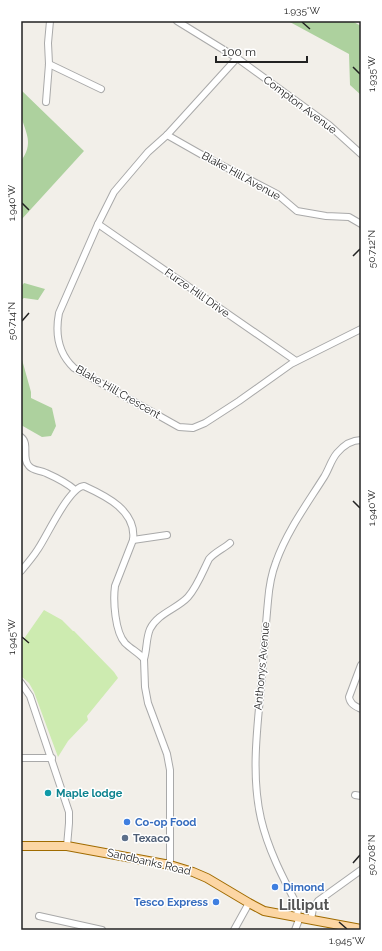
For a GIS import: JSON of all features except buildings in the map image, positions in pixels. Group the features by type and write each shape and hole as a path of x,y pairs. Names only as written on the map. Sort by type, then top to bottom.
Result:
{"main road":[{"name":"Sandbanks Road","path":"21,846 67,846 170,865 207,878 250,903 270,912 298,916 361,929"}],"street":[{"path":"46,102 50,21"},
{"name":"Compton Avenue","path":"177,21 237,58 329,125 361,154"},
{"name":"Blake Hill Crescent","path":"237,58 167,135 148,152 114,192 63,303 57,326 59,346 67,361 74,368 179,427 193,428 205,423 239,401 296,361 361,329"},
{"path":"49,64 101,89"},
{"name":"Blake Hill Avenue","path":"167,135 277,194 297,211 326,216 349,217 361,224"},
{"name":"Furze Hill Drive","path":"98,224 296,361"},
{"path":"21,437 25,442 27,463 34,469 46,473 75,490"},
{"name":"Anthonys Avenue","path":"298,916 296,903 273,856 266,837 257,795 257,743 270,586 276,561 294,523 326,475 333,459 348,444 353,441 361,440"},
{"path":"21,571 38,550 69,497 78,487 84,486 101,494 117,506 130,519 133,526 133,540 119,573 114,594 120,637 144,659"},
{"path":"133,540 167,535"},
{"path":"170,865 170,770 167,754 148,703 146,692 144,659 148,636 153,624 161,616 189,596 213,554 223,549 230,543"},
{"path":"361,664 349,697 349,701 361,709"},
{"path":"21,683 30,696 69,812 67,846"},
{"path":"21,758 52,758"},
{"path":"311,919 313,909 318,901 361,870"},
{"path":"234,930 250,903"},
{"path":"39,916 102,930"},
{"path":"295,930 298,916"}],"green space":[{"path":"288,21 352,21 361,26 361,95 350,85 349,54"},
{"path":"21,90 84,151 21,220 21,161 27,149 28,138 20,113"},
{"path":"24,283 45,289 38,300 24,298 21,300 21,287"},
{"path":"21,356 31,392 31,398 52,408 56,426 51,436 42,437 21,425"},
{"path":"44,610 62,620 74,631 118,678 87,716 88,720 68,741 58,757 34,692 29,683 21,676 21,643"}],"place":[{"name":"Maple lodge","path":"48,793"},
{"name":"Co-op Food","path":"127,822"},
{"name":"Texaco","path":"125,838"},
{"name":"Dimond","path":"275,887"},
{"name":"Tesco Express","path":"216,902"}],"district":[{"name":"Lilliput","path":"304,905"}]}
